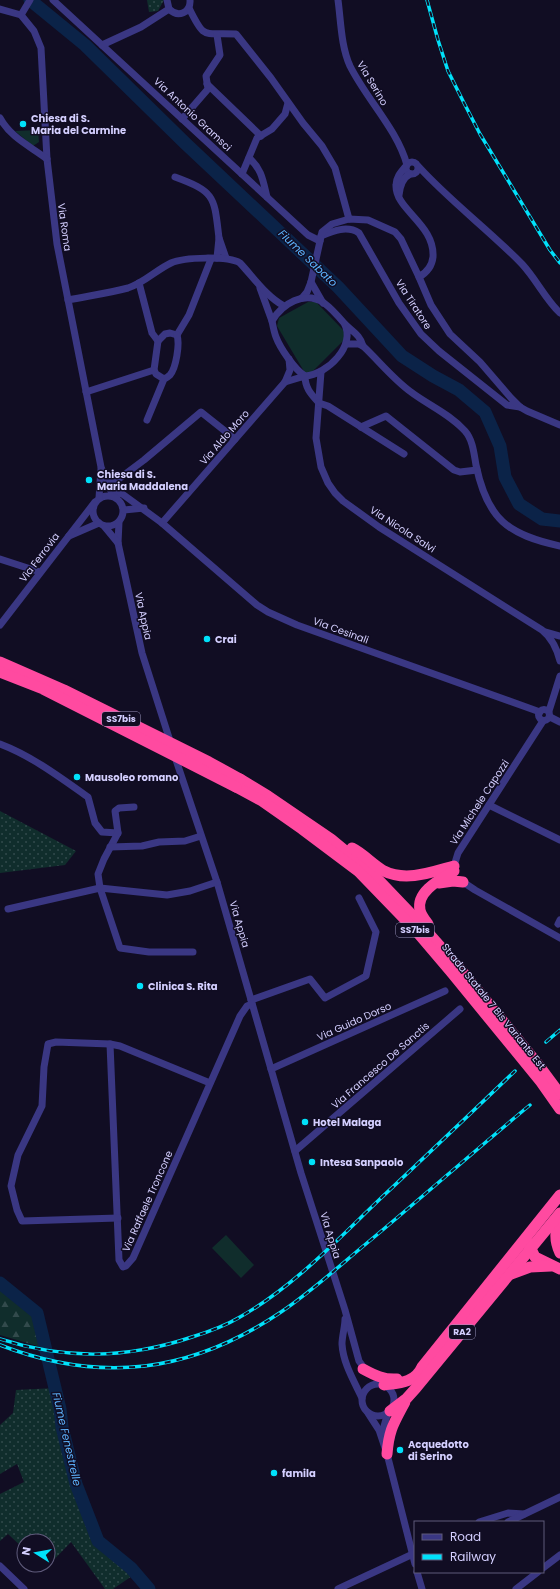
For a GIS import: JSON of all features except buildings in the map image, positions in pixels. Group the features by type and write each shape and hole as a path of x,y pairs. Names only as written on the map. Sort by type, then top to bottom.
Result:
{"highway":[{"name":"Strada Statale 7 Bis Variante Est","path":"0,662 64,690 209,762 358,871 417,932 451,972 541,1082 560,1109"},
{"name":"Strada Statale 7 Bis Variante Est","path":"0,672 43,689 268,796 331,839 372,873 441,947 560,1094"},
{"path":"331,839 354,849 384,871 397,876 413,876 454,869"},
{"path":"441,947 420,910 420,901 422,896 432,885 454,869"},
{"path":"432,885 444,882 463,882"},
{"path":"550,1080 560,1089"},
{"name":"RA2","path":"422,1366 560,1195"},
{"path":"555,1267 535,1257 530,1250 529,1239 560,1201"},
{"path":"560,1214 555,1240 560,1253"},
{"name":"RA2","path":"407,1398 560,1214"},
{"path":"509,1275 536,1266 555,1267"},
{"path":"363,1369 376,1376 389,1380 395,1380 410,1375 422,1366"},
{"path":"383,1385 409,1381 417,1375 422,1366"},
{"path":"389,1411 407,1398"},
{"path":"387,1454 391,1428 407,1398"}],"street":[{"name":"Via Antonio Gramsci","path":"53,0 308,235 321,239"},
{"path":"167,0 169,9 172,12 180,14 187,11 189,8"},
{"path":"190,0 189,8 202,31 217,35 236,34 322,146 335,168 349,219 328,226 322,232 311,282 307,292 302,298 284,306 272,321"},
{"name":"Via Serino","path":"338,0 344,52 351,67 400,147 436,186"},
{"path":"0,9 21,15 29,2"},
{"path":"102,45 141,27 169,9"},
{"name":"Via Roma","path":"21,15 34,31 41,48 47,159 57,244 101,466 113,496"},
{"path":"182,118 208,89 206,76 220,55 217,35"},
{"path":"207,84 261,136"},
{"path":"242,174 257,138 272,129 285,114 288,103"},
{"path":"0,118 16,138 33,148 47,159"},
{"name":"Via Serino","path":"400,147 406,166"},
{"path":"249,158 257,165 267,197"},
{"path":"399,195 403,179 418,172 417,165 411,162 397,178 396,190 403,205 428,234 433,251 433,260 430,267 426,273 419,277"},
{"path":"406,166 407,171 436,186 523,265 560,313"},
{"path":"175,177 196,185 211,197 215,208 219,238 226,258"},
{"name":"Via Tiratore","path":"349,219 368,220 395,232 401,240 431,305 450,334 480,362 520,407"},
{"name":"Via Tiratore","path":"321,239 344,229 350,229 359,233 399,303 420,334 507,405 520,407 560,425"},
{"path":"147,420 164,379 170,375 178,344 177,335 189,315 214,258 219,238"},
{"path":"68,300 129,287 139,283 170,263 180,260 226,258 240,263 275,301 284,306"},
{"path":"258,282 272,321 275,337 299,371 305,376"},
{"path":"286,382 305,376 314,376 331,363 347,344 348,330 344,323 341,318 323,303 311,282"},
{"path":"139,283 152,332 158,341"},
{"path":"302,298 323,303"},
{"path":"344,323 359,336 363,346 409,391 450,417 466,432 471,441 482,492 496,516 505,525 529,539 560,546"},
{"path":"164,379 156,374 154,370 158,341 165,334 170,333 177,335"},
{"path":"347,344 359,344 363,346"},
{"path":"286,382 290,370 288,356"},
{"path":"86,392 154,370"},
{"name":"Via Nicola Salvi","path":"320,372 316,438 321,467 328,483 343,501 379,527 543,631"},
{"path":"305,376 308,391"},
{"path":"286,382 297,383 308,391 319,403 328,406 404,454"},
{"name":"Via Aldo Moro","path":"162,523 286,382"},
{"path":"112,484 144,460 201,412 235,439"},
{"path":"362,427 386,416 454,470 460,472 477,470"},
{"name":"Via Roma","path":"97,500 101,466"},
{"path":"105,478 121,493 113,496"},
{"name":"Via Cesinali","path":"121,493 144,508 228,582 268,612 304,627 540,712"},
{"path":"106,495 113,496 120,501 124,510 122,518 119,522 109,526 102,524 94,516 93,507 97,500 106,495"},
{"name":"Via Ferrovia","path":"0,626 67,536 97,500"},
{"path":"124,510 144,508"},
{"name":"Via Appia","path":"119,522 118,543 142,653 217,882 295,1151 363,1369"},
{"path":"67,536 102,524"},
{"name":"Via Appia","path":"102,524 118,543"},
{"path":"0,559 40,572"},
{"path":"543,631 560,636"},
{"path":"543,631 557,642 560,661"},
{"path":"560,676 549,714 546,721 543,721 539,717 540,712 544,710 549,714 560,722"},
{"name":"Via Michele Capozzi","path":"454,869 458,854 543,721"},
{"path":"0,744 60,777 88,797 95,823 102,832 118,833"},
{"path":"489,805 560,840"},
{"path":"134,807 119,808 115,811 118,833 98,874 100,888 120,948 149,952 193,952"},
{"path":"110,847 142,846 159,842 185,841 201,836"},
{"path":"454,869 463,882 475,890 560,938"},
{"path":"8,909 100,888 166,895 190,891 217,882"},
{"path":"252,1002 310,979 326,998 366,976 376,932 359,898"},
{"name":"Via Guido Dorso","path":"271,1069 445,991"},
{"name":"Via Raffaele Troncone","path":"110,1044 119,1260 123,1267 126,1266 133,1258 240,1016 252,1002"},
{"name":"Via Francesco De Sanctis","path":"295,1151 460,1009"},
{"path":"118,1218 22,1221 17,1210 11,1186 18,1155 42,1106 44,1067 48,1044 56,1042 110,1044 128,1049 210,1083"},
{"name":"Via Appia","path":"345,1310 343,1353 362,1398 364,1407 374,1422 387,1454 414,1554"},
{"path":"363,1369 389,1388 393,1396 392,1406 383,1430 382,1440"},
{"path":"362,1398 367,1388 376,1384 383,1385"},
{"path":"368,1413 381,1416 389,1411"},
{"path":"510,1521 560,1497"},
{"path":"482,1521 508,1513 527,1514"},
{"path":"338,1589 414,1554"},
{"path":"544,1567 560,1555"},
{"path":"0,1566 24,1589"},
{"path":"418,1573 422,1589"},
{"path":"516,1589 524,1586 537,1573"}],"green space":[{"path":"147,0 164,0 158,11 149,12"},
{"path":"38,130 39,142 33,146 15,131"},
{"path":"308,302 316,302 345,332 344,340 311,373 305,373 277,326 279,318"},
{"path":"0,811 76,851 65,865 0,873"},
{"path":"226,1235 254,1265 241,1278 212,1248"},
{"path":"0,1288 34,1314 44,1348 0,1335"},
{"path":"55,1388 60,1409 62,1427 76,1484 98,1541 135,1574 113,1589 105,1589 71,1542 56,1558 56,1533 16,1533 16,1542 8,1534 0,1541 0,1494 24,1482 17,1464 0,1474 0,1425 13,1413 16,1390"}],"waterway":[{"name":"Fiume Sabato","path":"30,0 85,45 185,143 338,287 402,356 433,376 459,390 485,412 500,446 505,477 519,504 542,519 560,521"},
{"name":"Fiume Fenestrelle","path":"0,1283 37,1313 76,1484 98,1541 131,1568 149,1589"}],"railway":[{"path":"427,0 448,71 463,101 480,134 550,250 560,263"},
{"path":"546,1042 560,1030"},
{"path":"0,1339 48,1351 96,1354 120,1353 144,1350 168,1344 210,1331 234,1320 259,1305 296,1278 515,1071"},
{"path":"0,1345 37,1357 74,1365 110,1368 145,1366 179,1360 213,1348 247,1333 281,1312 322,1281 530,1105"}],"place":[{"name":"Chiesa di S. Maria del Carmine","path":"23,124"},
{"name":"Chiesa di S. Maria Maddalena","path":"89,480"},
{"name":"Crai","path":"207,639"},
{"name":"Mausoleo romano","path":"77,777"},
{"name":"Clinica S. Rita","path":"140,986"},
{"name":"Hotel Malaga","path":"305,1122"},
{"name":"Intesa Sanpaolo","path":"312,1162"},
{"name":"Acquedotto di Serino","path":"400,1450"},
{"name":"famila","path":"274,1473"}]}
